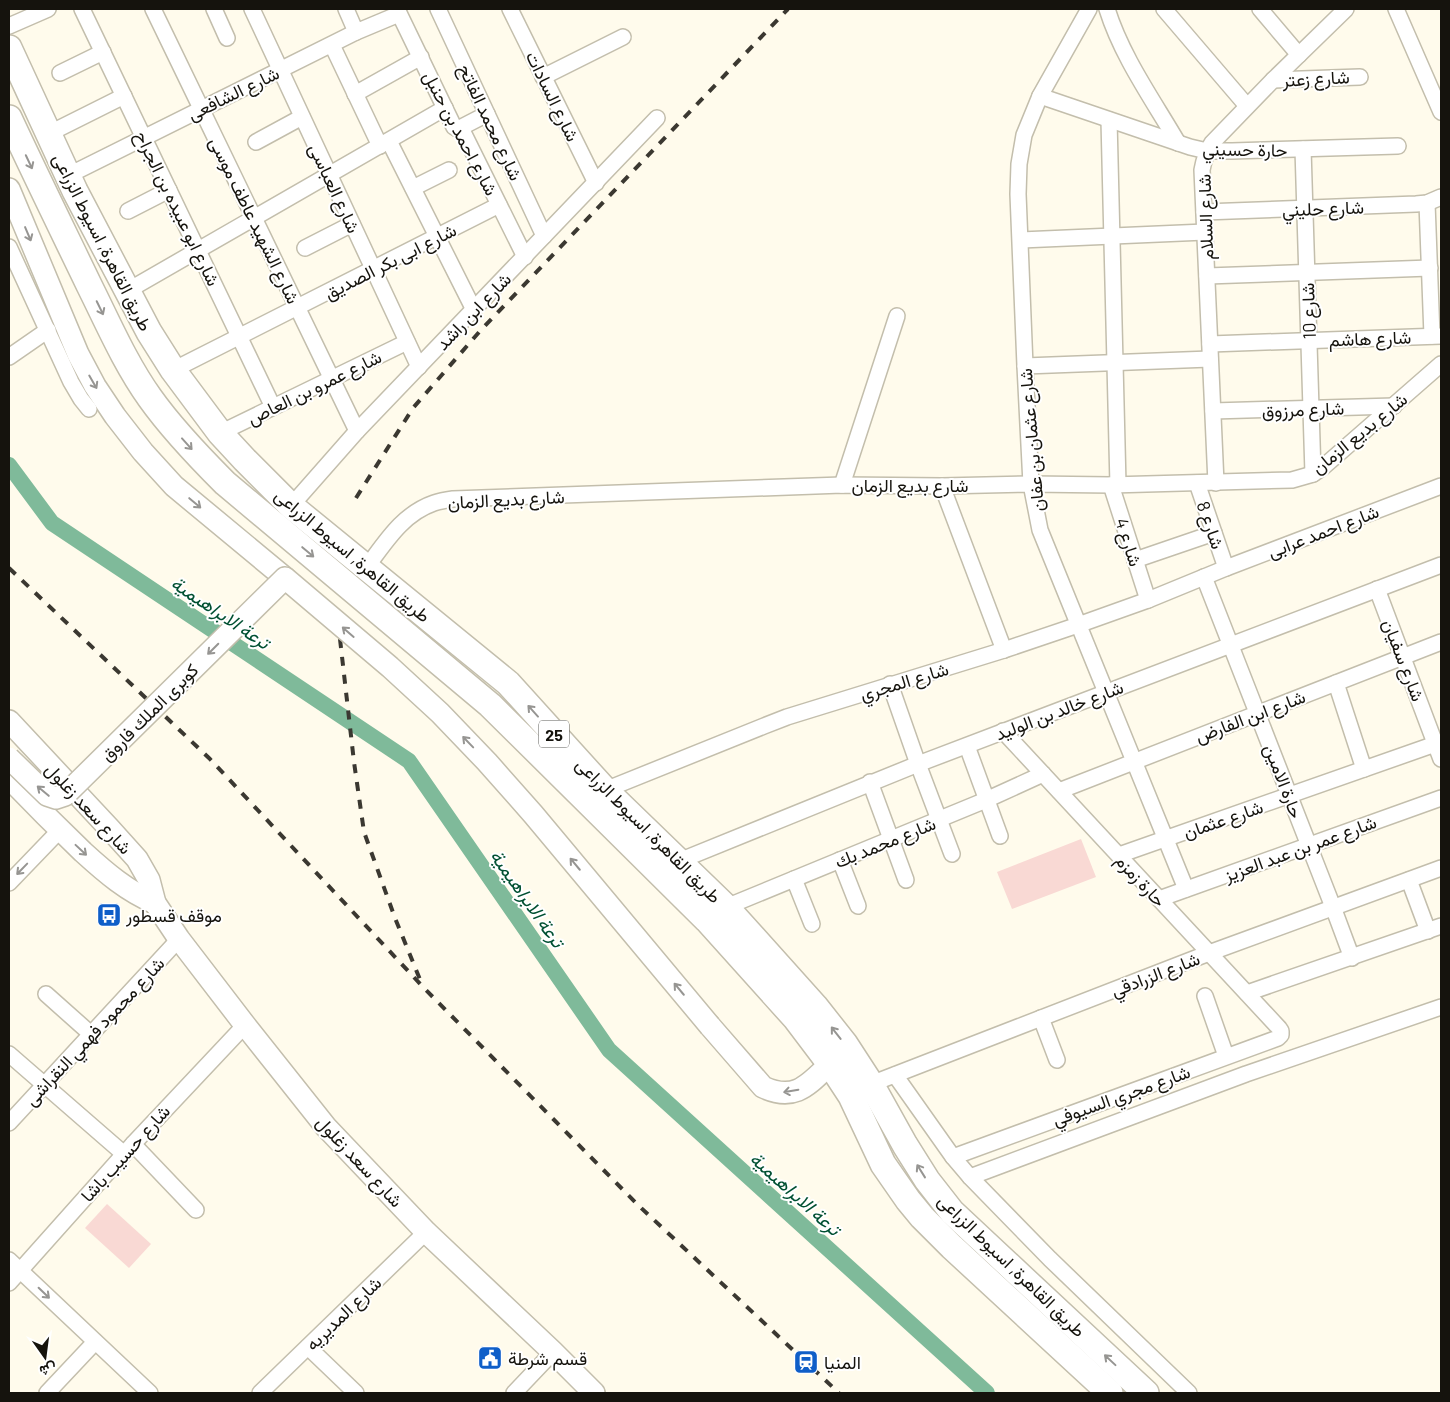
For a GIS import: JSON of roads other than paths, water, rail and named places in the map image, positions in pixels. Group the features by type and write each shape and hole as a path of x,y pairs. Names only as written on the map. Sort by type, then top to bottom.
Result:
{"highway":[{"name":"طريق القاهرة, اسيوط الزراعى","path":"9,48 71,183 127,292 173,370 220,433 291,506 508,684 605,790 726,907 815,1006 845,1044 871,1084 927,1180 952,1212 1146,1393"},
{"name":"طريق القاهرة, اسيوط الزراعى","path":"9,118 49,204 129,364 149,397 172,427 225,483 490,705 707,920 796,1019 830,1064 851,1096 883,1164 922,1217 1110,1393"},
{"path":"49,204 71,183"},
{"path":"490,705 508,684"}],"main road":[{"path":"9,189 78,354 95,386 143,452 174,486 390,667 433,706 534,814 763,1087 774,1092 787,1093 800,1090 830,1064"},
{"name":"كوبرى الملك فاروق","path":"9,758 47,795 56,798 65,795 285,578"},
{"name":"شارع سعد زغلول","path":"9,721 137,859 149,880 155,903 179,940 326,1127 426,1232 554,1352 594,1393"},
{"name":"شارع سعد زغلول","path":"9,778 107,875 132,892 155,903"}],"street":[{"path":"9,26 48,9"},
{"name":"شارع ابو عبيده بن الجراح","path":"82,9 274,407"},
{"name":"شارع الشهيد عاطف موسى","path":"153,9 357,431"},
{"path":"214,9 227,38"},
{"name":"شارع العباسى","path":"252,9 419,367"},
{"path":"346,9 356,32"},
{"name":"شارع محمد الفاتح","path":"438,9 544,236"},
{"name":"شارع السادات","path":"510,9 596,183"},
{"name":"شارع عثمان بن عفان","path":"1089,9 1040,96 1024,135 1021,150 1018,179 1025,366 1032,484 1040,530 1186,889"},
{"path":"1107,9 1115,33 1126,55 1178,143"},
{"path":"1164,9 1247,106"},
{"path":"1260,9 1300,55"},
{"name":"شارع السلام","path":"1216,483 1202,170 1207,150 1272,80 1346,9"},
{"path":"1396,9 1441,112"},
{"name":"شارع الشافعى","path":"71,183 144,137 398,12"},
{"name":"شارع احمد بن حنبل","path":"398,12 454,127 463,132 525,257"},
{"path":"543,77 623,37"},
{"path":"332,45 355,94 413,188 474,310"},
{"path":"60,73 103,52"},
{"path":"355,94 421,57"},
{"name":"شارع زعتر","path":"1272,80 1360,76"},
{"path":"48,134 124,96"},
{"name":"حارة حسيني","path":"1040,96 1178,143 1207,150 1232,152 1398,146"},
{"path":"127,292 445,108"},
{"path":"458,130 487,114"},
{"path":"256,142 302,118"},
{"name":"شارع ابن راشد","path":"291,506 357,431 657,118"},
{"name":"شارع 4","path":"1110,120 1115,363 1114,485 1148,600"},
{"name":"شارع 10","path":"1303,149 1313,474"},
{"path":"413,188 449,170"},
{"path":"128,211 169,190"},
{"path":"1434,200 1430,268 1437,336"},
{"name":"شارع حليني","path":"1204,212 1434,200"},
{"name":"شارع ابى بكر الصديق","path":"173,370 499,205"},
{"path":"305,248 352,224"},
{"path":"1021,240 1205,232"},
{"path":"10,252 71,382 89,409"},
{"path":"1207,276 1430,268"},
{"path":"842,485 897,316"},
{"path":"9,357 48,330"},
{"name":"شارع هاشم","path":"1025,366 1115,363 1309,340 1437,336"},
{"name":"شارع عمرو بن العاص","path":"220,433 407,342"},
{"name":"شارع بديع الزمان","path":"366,568 393,532 405,520 418,510 434,503 453,499 842,485 1114,485 1292,480 1313,474 1322,468 1441,364"},
{"name":"شارع مرزوق","path":"1212,411 1394,406"},
{"name":"شارع 8","path":"1197,483 1226,568"},
{"path":"942,486 1004,650"},
{"name":"شارع احمد عرابى","path":"1204,577 1441,486"},
{"path":"1135,560 1214,533"},
{"name":"شارع خالد بن الوليد","path":"679,861 870,782 1441,565"},
{"name":"شارع المجري","path":"605,790 764,726 1078,625 1148,600 1204,577"},
{"name":"حارة الامين","path":"1204,577 1352,958"},
{"name":"شارع سفيان","path":"1377,589 1438,743 1441,759"},
{"name":"شارع ابن الفارض","path":"1059,791 1441,642"},
{"path":"1336,683 1364,769"},
{"path":"890,684 952,854"},
{"name":"حارة زمزم","path":"1003,731 1279,1028"},
{"name":"شارع عثمان","path":"1119,855 1438,743"},
{"path":"966,746 1000,836"},
{"name":"شارع محمد بك","path":"726,907 939,820 1043,774"},
{"path":"870,782 906,880"},
{"name":"شارع عمر بن عبد العزيز","path":"1159,899 1441,798"},
{"path":"9,883 60,830"},
{"path":"840,860 858,906"},
{"name":"شارع الزرادقي","path":"871,1084 1209,953 1441,868"},
{"path":"794,879 812,924"},
{"path":"1247,993 1435,929 1409,880"},
{"name":"شارع محمود فهمي النقراشى","path":"9,1123 179,940"},
{"path":"46,994 92,1035"},
{"path":"1205,996 1226,1056"},
{"path":"970,1176 1246,1074 1441,1007"},
{"path":"1041,1018 1057,1060"},
{"name":"شارع حسيب باشا","path":"9,1283 128,1149 245,1026"},
{"name":"شارع مجري السيوفي","path":"953,1157 1278,1038 1281,1035 1279,1028"},
{"path":"9,1054 44,1085 128,1149 196,1210"},
{"name":"طريق القاهرة, اسيوط الزراعى","path":"895,1075 953,1157 970,1176 1050,1259 1189,1393"},
{"name":"شارع المديريه","path":"260,1393 426,1232"},
{"path":"9,1260 150,1393"},
{"path":"46,1393 95,1342"},
{"path":"308,1347 356,1393"},
{"path":"514,1393 554,1352"}],"waterway":[{"name":"ترعة الابراهيمية","path":"9,465 52,523 409,761 609,1050 987,1393"}],"railway":[{"path":"356,498 413,408 480,331 788,9"},
{"path":"9,568 210,759 424,988 638,1205 839,1393"},
{"path":"340,639 364,832 395,918 421,982"}],"place":[{"name":"موقف قسطور","path":"109,915"},
{"name":"قسم شرطة","path":"490,1358"},
{"name":"المنيا","path":"806,1362"}]}
